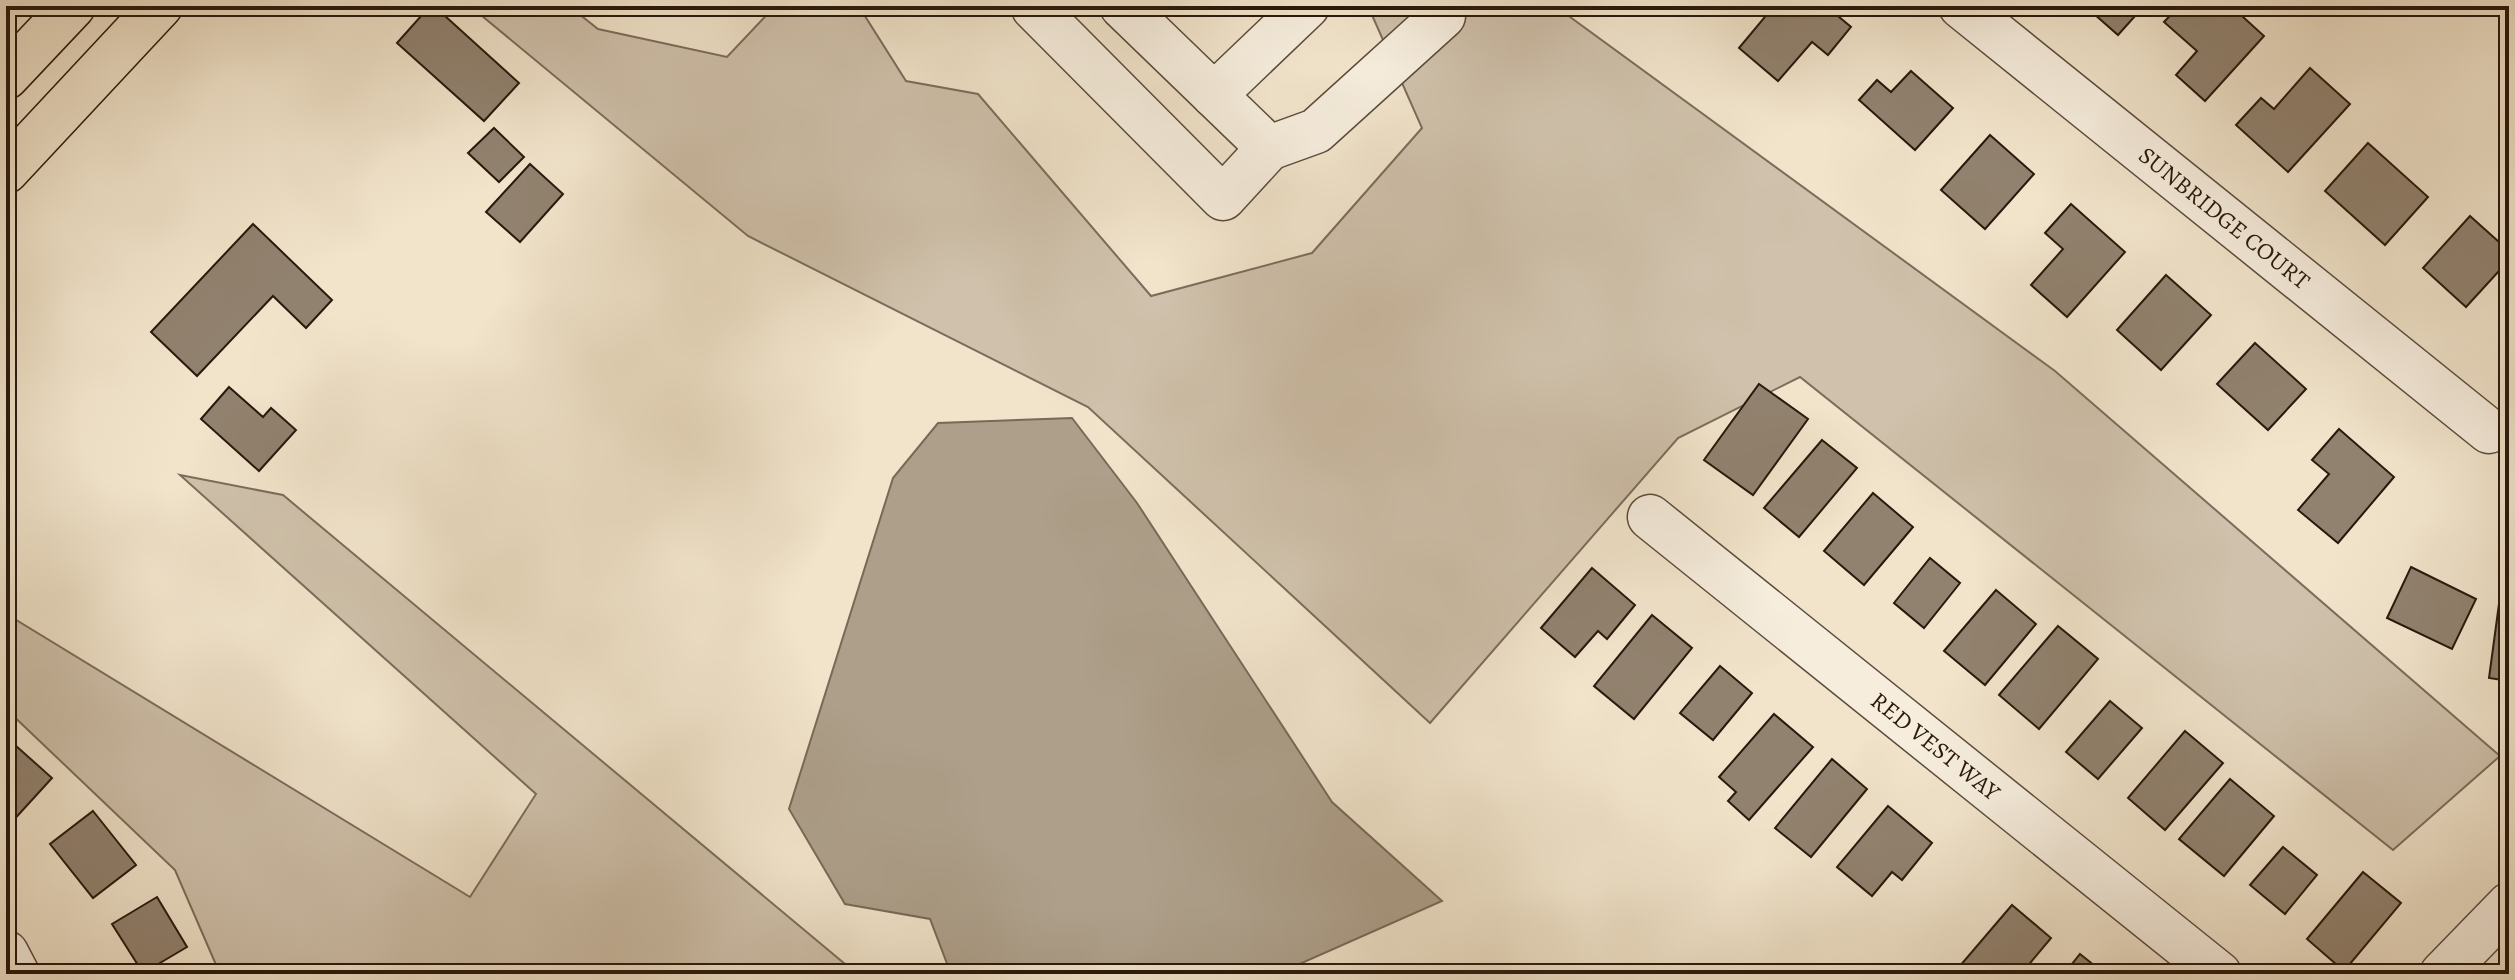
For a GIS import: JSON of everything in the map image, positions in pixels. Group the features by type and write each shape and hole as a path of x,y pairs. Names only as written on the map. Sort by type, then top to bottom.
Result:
{"main road":[{"path":"6,77 73,6"},
{"path":"6,171 160,6"}],"street":[{"path":"1035,6 1223,198 1269,148 1316,131 1443,16"},
{"path":"1122,6 1269,148"},
{"path":"1214,95 1307,6"},
{"name":"SUNBRIDGE COURT","path":"1961,6 2489,431"},
{"name":"RED VEST WAY","path":"1650,517 2219,974"},
{"path":"2442,974 2509,905"},
{"path":"6,953 17,974"}],"shaded area":[{"path":"470,6 569,6 598,29 727,57 775,6 863,13 906,81 978,94 1151,296 1312,253 1422,128 1368,6 1555,6 2055,371 2500,756 2393,850 1800,377 1678,438 1430,723 1088,407 748,236"},
{"path":"1072,418 1137,503 1332,802 1442,901 1277,974 951,974 930,919 845,904 789,809 893,478 938,423"},
{"path":"180,475 283,495 857,974 220,974 175,870 6,709 8,615 470,897 536,794"}],"building":[{"path":"430,6 434,6 519,83 484,121 397,43"},
{"path":"1774,6 1826,6 1851,27 1828,55 1812,42 1778,81 1739,48"},
{"path":"2085,6 2144,6 2118,35"},
{"path":"2179,6 2231,6 2264,36 2205,101 2176,75 2197,51 2164,22"},
{"path":"2310,68 2350,104 2288,172 2236,125 2261,98 2274,109"},
{"path":"1911,71 1953,108 1915,150 1859,100 1877,80 1891,92"},
{"path":"494,128 524,157 499,182 468,153"},
{"path":"1990,135 2034,174 1985,229 1941,190"},
{"path":"2368,143 2428,197 2385,245 2325,191"},
{"path":"530,164 563,194 520,242 486,212"},
{"path":"2071,204 2125,252 2067,317 2031,285 2063,249 2045,233"},
{"path":"2470,216 2509,251 2509,260 2466,307 2423,268"},
{"path":"253,224 332,300 306,328 273,296 197,376 151,332"},
{"path":"2166,275 2211,315 2161,370 2117,330"},
{"path":"2255,343 2306,389 2268,430 2217,384"},
{"path":"1759,384 1808,419 1753,495 1704,460"},
{"path":"229,387 263,417 271,408 296,430 259,471 201,419"},
{"path":"2339,429 2394,477 2338,543 2298,510 2329,474 2312,460"},
{"path":"1822,440 1857,468 1799,537 1764,508"},
{"path":"1873,493 1913,527 1864,585 1824,551"},
{"path":"1930,558 1960,583 1924,628 1894,603"},
{"path":"2411,567 2476,599 2452,649 2387,618"},
{"path":"1592,568 1635,605 1607,639 1598,631 1575,657 1541,628"},
{"path":"2501,589 2509,591 2509,681 2489,678"},
{"path":"1996,590 2036,624 1985,685 1944,651"},
{"path":"1652,615 1692,648 1634,719 1594,686"},
{"path":"2058,626 2098,659 2039,729 1999,695"},
{"path":"1720,666 1752,693 1713,740 1680,713"},
{"path":"2110,701 2142,728 2098,779 2066,752"},
{"path":"1774,714 1813,747 1749,820 1728,801 1736,792 1719,777"},
{"path":"2185,731 2223,763 2165,830 2128,798"},
{"path":"6,737 52,778 10,824 6,820"},
{"path":"1832,759 1867,789 1811,857 1775,828"},
{"path":"2230,779 2274,816 2224,876 2179,839"},
{"path":"1888,806 1932,843 1902,880 1892,872 1872,896 1837,867"},
{"path":"93,811 136,865 93,898 50,844"},
{"path":"2283,847 2317,875 2285,914 2250,885"},
{"path":"2363,872 2401,903 2344,971 2307,939"},
{"path":"157,897 187,947 143,973 112,924"},
{"path":"2012,905 2051,938 2021,974 1953,974"},
{"path":"2080,954 2105,974 2064,974"}]}
